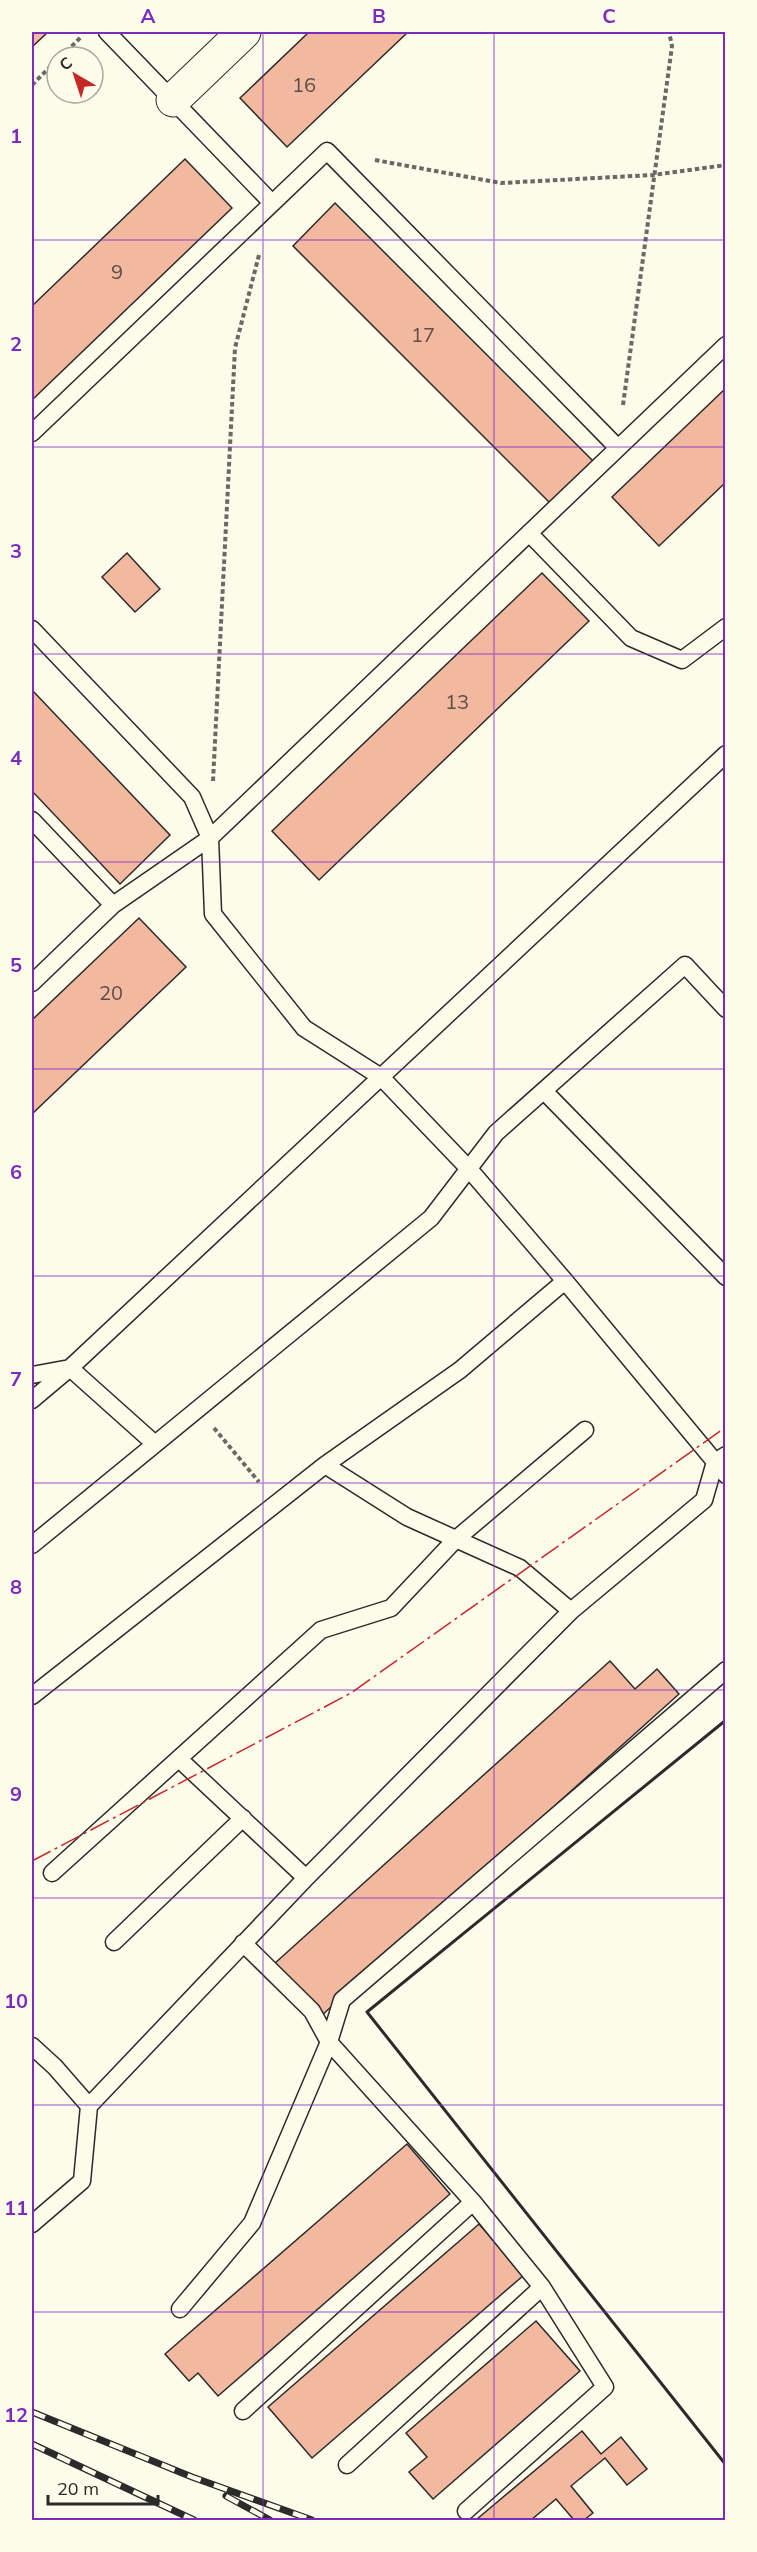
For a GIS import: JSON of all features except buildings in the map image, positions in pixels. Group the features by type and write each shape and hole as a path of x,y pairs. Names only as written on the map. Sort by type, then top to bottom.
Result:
{"street":[{"path":"173,100 244,32"}],"lane":[{"path":"107,32 272,204"},
{"path":"32,433 327,151 618,448"},
{"path":"32,983 113,905 210,838 726,345"},
{"path":"529,533 631,638 682,660 726,627"},
{"path":"32,629 192,797 210,838 213,914 304,1028 381,1077 468,1169 722,1464 704,1500 571,1611 306,1878 89,2106 82,2181 32,2224"},
{"path":"32,1400 70,1368 726,754"},
{"path":"32,820 113,905"},
{"path":"32,1545 431,1218 496,1133 684,965 726,1009"},
{"path":"544,1091 726,1277"},
{"path":"32,1696 325,1465 460,1370 565,1281"},
{"path":"32,1375 70,1368"},
{"path":"70,1368 155,1444"},
{"path":"52,1873 321,1630 391,1608 455,1540 585,1430"},
{"path":"325,1465 407,1517 520,1568 571,1611"},
{"path":"180,2309 252,2223 329,2042 342,2000 726,1670"},
{"path":"179,1759 306,1878"},
{"path":"114,1942 243,1818"},
{"path":"243,1943 312,2012 329,2042 473,2202 542,2287 605,2387 466,2511"},
{"path":"32,2046 55,2067 89,2106"},
{"path":"243,2411 473,2202"},
{"path":"347,2465 542,2287"}],"path":[{"path":"73,45 87,32"},
{"path":"618,448 672,46 669,32"},
{"path":"32,85 45,72"},
{"path":"327,151 501,183 653,175 726,165"},
{"path":"210,838 235,348 272,204"},
{"path":"198,1409 277,1503"}],"railway":[{"path":"32,2412 192,2477 312,2520"},
{"path":"32,2444 194,2520"},
{"path":"226,2496 270,2520"}],"wall":[{"path":"726,1720 367,2012 726,2465"}],"power":[{"path":"32,1861 351,1693 726,1427"}]}
